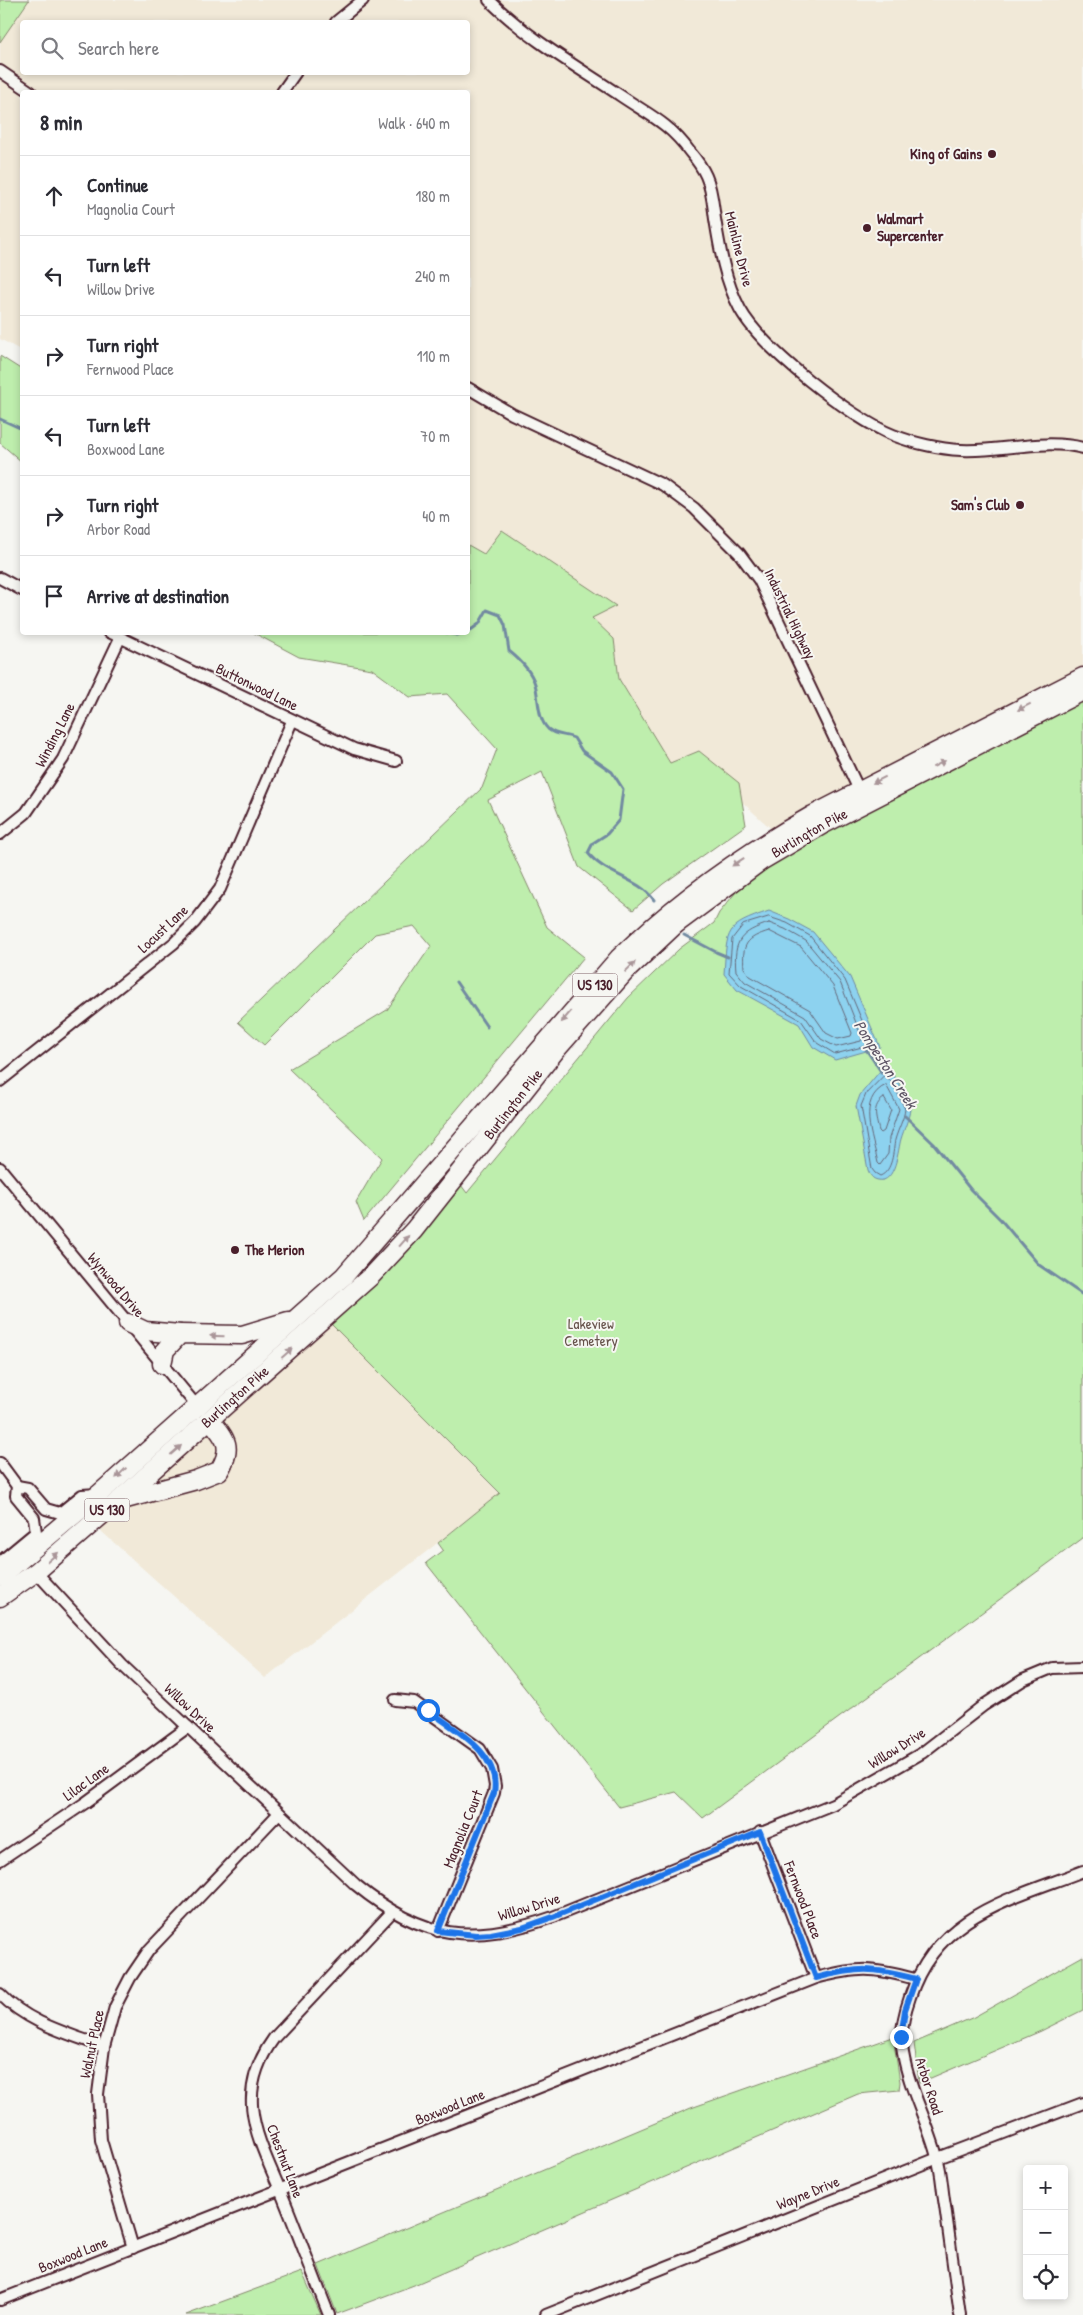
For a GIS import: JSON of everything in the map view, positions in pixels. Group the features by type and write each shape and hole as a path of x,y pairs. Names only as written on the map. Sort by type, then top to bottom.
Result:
{"highway":[{"name":"Burlington Pike","path":"0,1577 99,1494 344,1276 574,1008 643,935 694,892 778,835 858,790 1083,677"},
{"name":"Burlington Pike","path":"0,1597 36,1572 119,1500 332,1314 388,1259 556,1050 625,972 676,924 761,861 822,825 1083,691"},
{"path":"128,1323 145,1331 180,1334 242,1335 261,1331 298,1317"},
{"path":"162,1364 165,1350 180,1334"},
{"path":"119,1500 196,1480 219,1471 226,1458 227,1444 210,1420"}],"street":[{"path":"338,20 363,0"},
{"name":"Mainline Drive","path":"489,0 547,46 668,125 690,151 706,175 720,251 729,284 741,311 757,332 782,357 825,393 864,421 894,436 927,444 961,450 1042,444 1067,444 1083,448"},
{"path":"0,72 28,90"},
{"path":"283,90 294,75"},
{"name":"Industrial Highway","path":"470,389 512,414 663,486 694,508 739,553 759,580 858,790"},
{"path":"0,578 20,589"},
{"name":"Buttonwood Lane","path":"114,635 354,749 396,761"},
{"name":"Winding Lane","path":"0,834 26,813 63,759 120,638"},
{"name":"Locust Lane","path":"0,1081 174,943 195,922 220,889 292,721"},
{"name":"Wynwood Drive","path":"0,1168 197,1407 210,1420"},
{"path":"0,1463 18,1486 28,1488 46,1510 60,1513 82,1495 99,1494"},
{"path":"0,1568 1,1561 36,1532 34,1518 16,1496 18,1486"},
{"name":"Willow Drive","path":"36,1572 122,1665 356,1885 392,1912 438,1931 476,1935 522,1928 553,1917 832,1804 922,1753 984,1705 1023,1680 1052,1668 1083,1667"},
{"name":"Magnolia Court","path":"395,1700 414,1702 421,1706 480,1749 492,1768 495,1786 494,1793 438,1931"},
{"name":"Lilac Lane","path":"0,1860 85,1803 188,1726"},
{"name":"Walnut Place","path":"133,2248 101,2140 98,2094 104,2046 115,2007 130,1978 149,1950 279,1813"},
{"name":"Fernwood Place","path":"760,1832 816,1978"},
{"name":"Arbor Road","path":"959,2315 938,2158 908,2077 902,2051 901,2037 905,2010 916,1979 935,1949 964,1922 987,1909 1083,1870"},
{"name":"Chestnut Lane","path":"329,2315 259,2143 253,2120 252,2087 264,2052 274,2038 392,1912"},
{"name":"Boxwood Lane","path":"0,2300 816,1978 864,1968 916,1979"},
{"path":"0,1994 19,2010 46,2026 104,2046"},
{"name":"Wayne Drive","path":"546,2315 938,2158 1083,2103"}],"shaded area":[{"path":"0,0 1083,0 1083,677 778,835 691,755 670,764 619,679 615,646 608,634 591,618 598,614 493,542 484,554 470,546 470,90 20,90 20,350 0,339"},
{"path":"326,1319 500,1494 265,1678 92,1523"}],"green space":[{"path":"0,0 29,0 0,42"},
{"path":"0,356 20,369 20,460 0,443"},
{"path":"502,530 616,606 592,618 614,639 619,679 670,763 699,751 739,783 746,825 663,884 633,910 579,867 542,772 488,800 547,927 584,957 364,1221 356,1202 382,1158 289,1069 387,1010 431,946 414,926 375,934 264,1045 238,1022 482,788 497,749 447,694 410,697 372,669 299,657 258,635 470,635 470,546 484,554"},
{"name":"Lakeview Cemetery","path":"1083,691 1083,1538 703,1818 676,1792 619,1807 426,1563 443,1550 438,1543 500,1493 326,1319 455,1177 467,1193 628,998 679,949 714,923 719,913 761,861"},
{"path":"1083,1956 1083,2010 1041,2031 919,2083 914,2043 974,2017"},
{"path":"893,2037 900,2082 899,2090 858,2094 414,2285 337,2314 318,2265 691,2108"},
{"path":"302,2272 321,2315 186,2315"}],"water":[{"path":"769,911 813,932 850,977 880,1047 835,1060 813,1047 799,1024 737,990 724,974 728,938 736,926"},
{"path":"886,1070 894,1076 901,1087 910,1109 895,1165 889,1177 884,1180 878,1180 874,1179 868,1170 856,1106 860,1095 880,1071"}],"waterway":[{"name":"Pompeston Creek","path":"0,419 20,428"},
{"name":"Pompeston Creek","path":"470,631 479,624 487,610 500,615 505,625 509,651 531,674 544,724 554,733 574,738 582,751 612,772 623,789 619,820 607,834 593,843 588,853 603,866 639,886 654,900"},
{"name":"Pompeston Creek","path":"684,935 728,957"},
{"path":"456,982 487,1027"},
{"name":"Pompeston Creek","path":"865,1048 882,1073"},
{"name":"Pompeston Creek","path":"905,1116 934,1144 971,1190 1001,1220 1039,1265 1083,1295"}],"place":[{"name":"King of Gains","path":"992,154"},
{"name":"Walmart Supercenter","path":"867,228"},
{"name":"Sam's Club","path":"1020,505"},
{"name":"The Merion","path":"235,1250"}],"route":[{"path":"428,1710 480,1749 492,1768 495,1786 494,1793 438,1931 476,1935 522,1928 760,1832 816,1978 864,1968 916,1979 905,2010 901,2037"}]}
